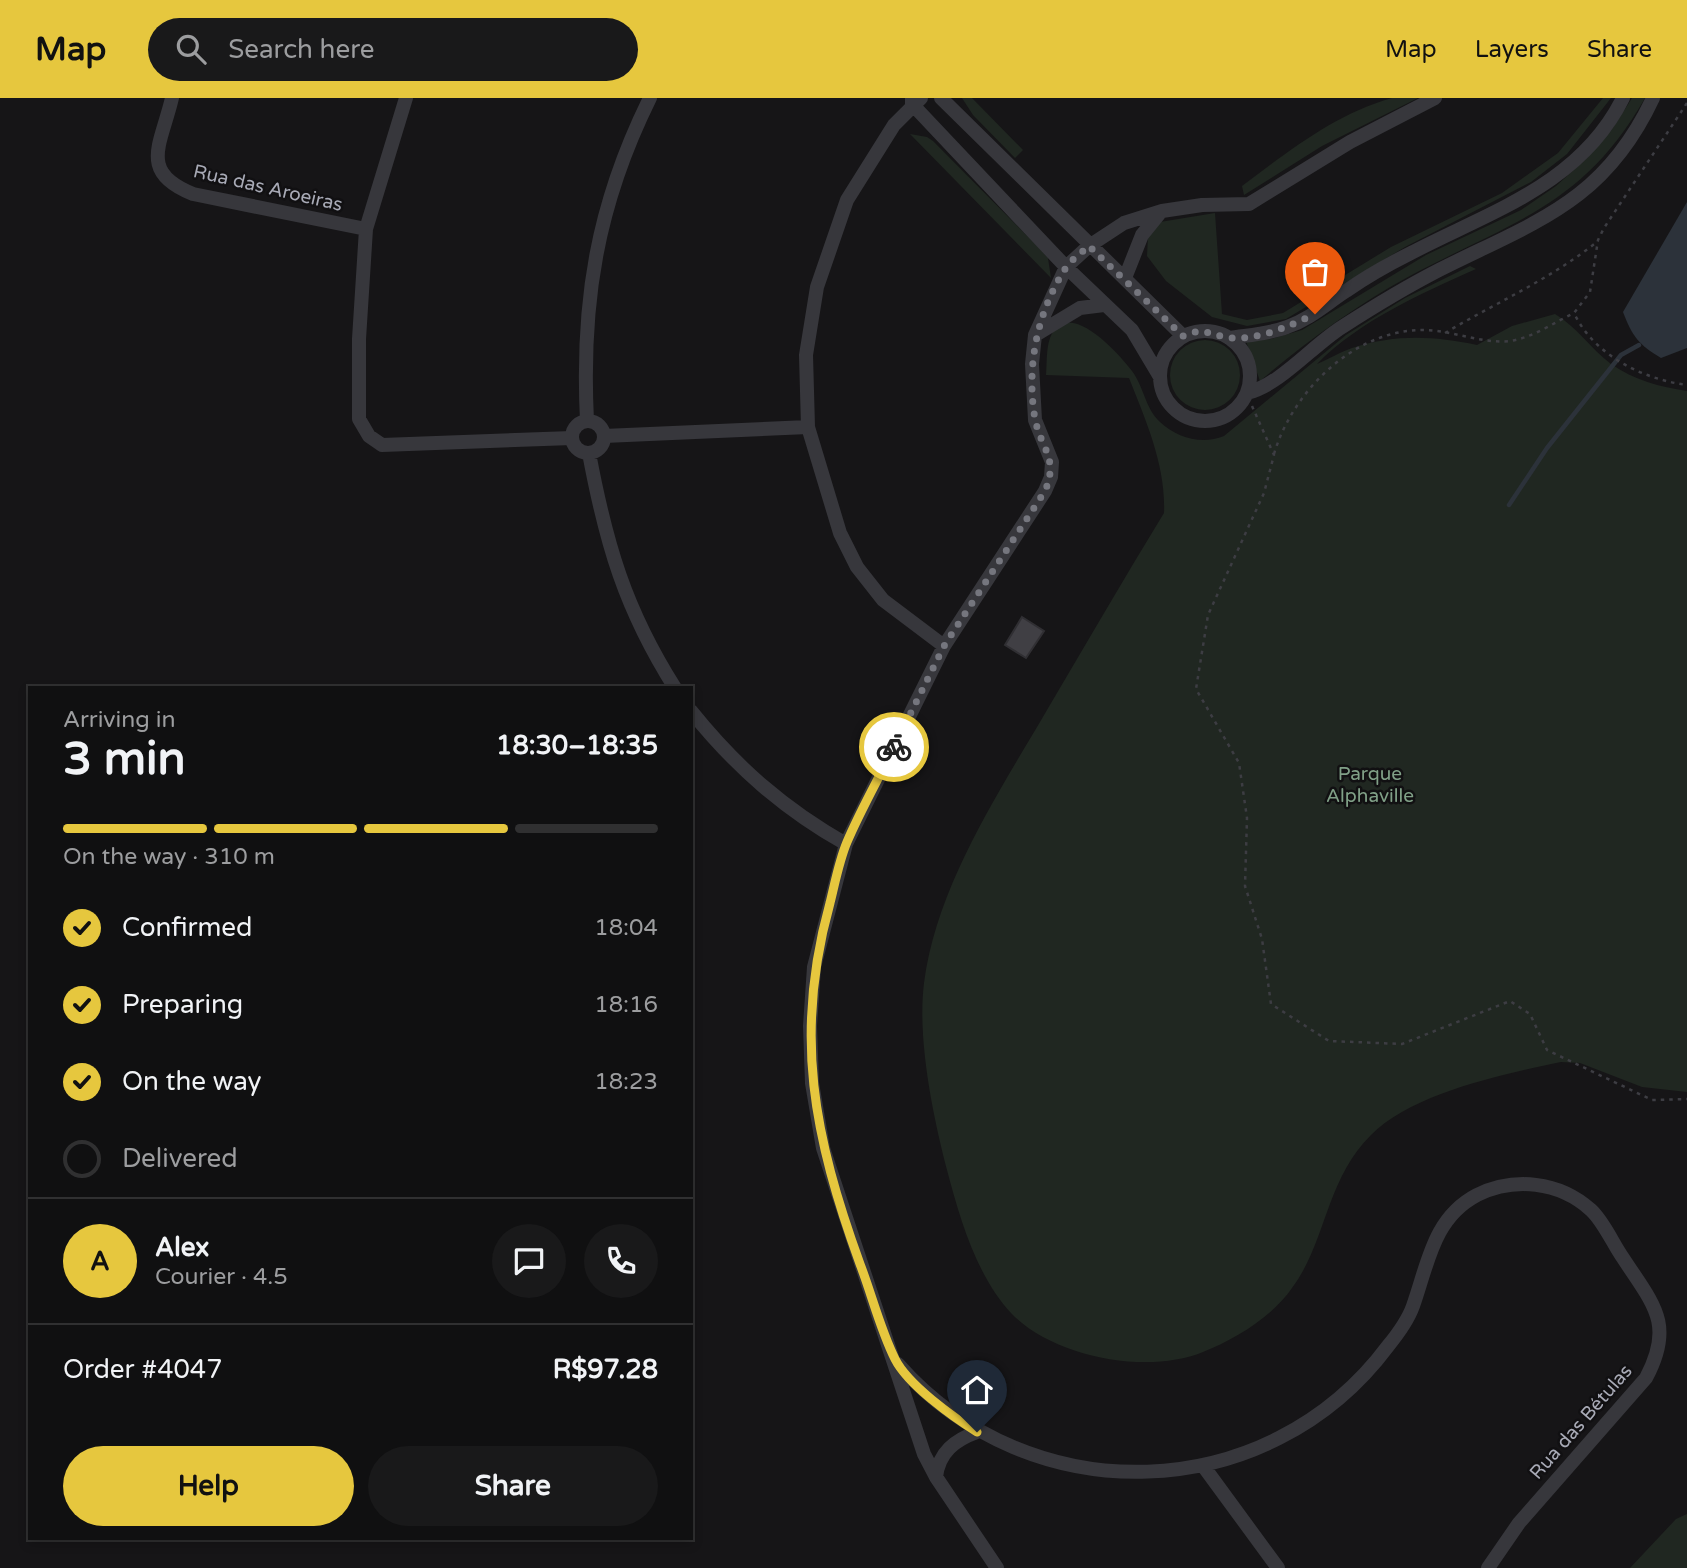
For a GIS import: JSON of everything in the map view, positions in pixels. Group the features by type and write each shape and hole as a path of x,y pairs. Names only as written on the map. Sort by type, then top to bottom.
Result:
{"street":[{"name":"Rua das Aroeiras","path":"172,98 156,163 162,176 172,185 193,194 366,229"},
{"path":"407,98 366,229 359,339 359,419 369,436 382,445 572,438"},
{"path":"587,421 584,361 587,304 606,206 634,130 650,98"},
{"path":"941,98 1183,336"},
{"path":"997,1568 936,1478 924,1454 895,1360 848,1231 823,1148 811,1083 810,1026 814,967 846,844 944,646 1045,491 1051,477 1052,463 1035,420 1032,364 1035,335 1066,267 1089,246 1124,223 1162,211 1202,205 1249,204 1350,142 1435,98"},
{"path":"1229,338 1286,328 1315,314 1346,291 1411,253 1498,213 1538,190 1565,169 1590,144 1623,98"},
{"path":"1247,393 1264,389 1340,328 1417,283 1549,218 1619,157 1641,124 1653,98"},
{"path":"944,646 883,600 858,567 840,533 808,427 806,355 817,287 846,200 894,125 915,100 1066,267 1132,330 1160,377 1164,394 1171,406 1196,420 1224,417 1240,405 1247,393 1250,379 1248,362 1241,348 1229,338 1207,331 1183,336 1167,352 1160,377"},
{"path":"1125,278 1142,235 1162,211"},
{"path":"1035,335 1080,309 1093,304 1104,305"},
{"path":"587,421 599,425 604,436 600,448 589,453 577,449 572,438 576,426 587,421"},
{"path":"604,436 808,427"},
{"path":"589,453 600,510 621,583 645,640 674,686"},
{"path":"693,713 725,752 770,795 808,822 846,844"},
{"name":"Rua das Bétulas","path":"895,1360 957,1420 977,1432 1054,1462 1121,1472 1204,1467 1243,1455 1294,1432 1336,1404 1365,1376 1412,1310 1437,1233 1454,1211 1477,1195 1505,1185 1538,1183 1566,1194 1591,1210 1655,1307 1660,1334 1659,1354 1646,1378 1519,1523 1489,1568"},
{"path":"936,1478 938,1465 947,1450 955,1442 977,1432"},
{"path":"1204,1467 1278,1568"}],"path":[{"path":"1445,333 1507,297 1555,274 1598,240 1687,103"},
{"path":"1598,240 1590,292 1574,313 1510,341 1484,341 1427,330 1397,333 1344,358 1318,379 1292,412 1274,456 1264,493 1208,615 1196,689 1239,763 1247,818 1245,886 1262,939 1271,1004 1329,1041 1402,1044 1510,1001 1530,1014 1547,1050 1652,1100 1687,1099"},
{"path":"1574,313 1588,338 1632,368 1658,380 1687,385"},
{"path":"1247,393 1274,456"}],"green space":[{"path":"962,98 972,98 1023,150 1015,158 973,115"},
{"path":"1392,98 1418,98 1322,146 1244,195 1242,186 1313,135 1351,114"},
{"path":"1603,98 1611,98 1567,154 1531,182 1405,247 1286,319 1247,326 1212,317 1166,281 1147,256 1148,236 1160,222 1215,213 1222,314 1247,320 1283,313 1391,247 1502,193 1558,153"},
{"path":"1632,98 1645,98 1621,135 1570,188 1511,225 1408,277 1369,300 1260,381 1246,341 1271,339 1302,330 1426,255 1521,210 1556,186 1587,158 1613,128"},
{"path":"910,134 933,141 1038,247 1048,258 1051,278"},
{"name":"Parque Alphaville","path":"1470,266 1476,269 1392,309 1352,334 1317,364 1352,348 1384,340 1430,338 1477,345 1512,326 1555,314 1620,370 1647,382 1687,391 1687,1092 1642,1087 1580,1063 1561,1062 1487,1079 1435,1097 1389,1120 1371,1135 1356,1153 1335,1191 1304,1270 1284,1299 1252,1326 1215,1347 1180,1359 1129,1361 1075,1351 1029,1328 1011,1313 988,1282 971,1246 942,1149 932,1102 922,1005 931,947 942,911 972,841 1164,513 1158,461 1129,378 1046,375 1050,338 1058,326 1068,323 1080,325 1092,332 1132,371 1151,410 1160,422 1182,436 1199,440 1216,439 1224,436 1346,335 1405,298"},
{"path":"1205,340 1230,350 1240,375 1230,400 1205,410 1180,400 1170,375 1180,350"},
{"path":"1687,1514 1687,1568 1630,1568 1676,1519"}],"shaded area":[{"path":"1687,202 1687,348 1661,358 1637,339 1623,312"}],"building":[{"path":"1022,617 1044,631 1026,658 1005,645"}],"waterway":[{"path":"1509,505 1547,448 1621,355 1639,345"}],"way so far":[{"path":"894,747 944,646 1045,491 1051,477 1052,463 1035,420 1032,364 1035,335 1066,267 1089,246 1183,336 1202,331 1229,338 1268,332 1286,328 1315,314"}],"route":[{"path":"894,747 846,844 822,931 814,967 810,1026 811,1083 823,1148 848,1231 895,1360 957,1420 977,1432"}]}
